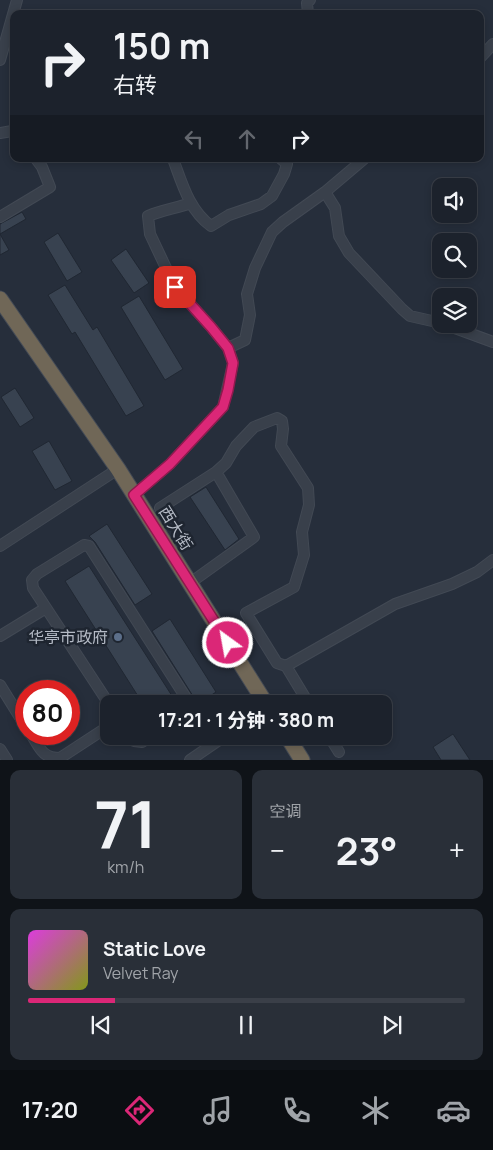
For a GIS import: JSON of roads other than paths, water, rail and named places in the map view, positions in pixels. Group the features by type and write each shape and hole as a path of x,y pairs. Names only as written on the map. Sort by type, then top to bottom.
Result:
{"highway":[{"name":"西大街","path":"0,300 118,469 260,695"},
{"path":"292,745 302,760"}],"street":[{"path":"0,60 10,25"},
{"path":"484,54 493,44"},
{"path":"0,217 50,187 38,162"},
{"path":"173,162 184,191 191,203 200,218 211,226 230,215 261,204 272,196 284,174 287,164 285,162"},
{"path":"228,348 245,340 250,315 247,294 255,268 272,232 325,192 360,162"},
{"path":"325,192 335,208 339,236 349,253 402,310 410,316 432,321"},
{"path":"134,495 170,464 223,407 233,363 228,348 175,287 150,234 148,216 191,203"},
{"path":"469,333 493,342"},
{"path":"160,508 216,472 254,427 277,418 282,421 281,446 308,488 309,505 302,532 304,555 294,587 246,613 277,663 286,666 302,695"},
{"path":"0,546 118,469"},
{"path":"190,583 254,537 219,477"},
{"path":"103,695 33,588 32,580 37,574 84,545 90,546 184,695"},
{"path":"286,666 395,604 452,584 477,572 493,560"},
{"path":"0,636 46,608"},
{"path":"0,685 15,709"},
{"path":"80,745 100,732"},
{"path":"38,745 44,755 60,758 80,745"},
{"path":"190,760 212,745"},
{"path":"335,745 339,752"},
{"path":"0,749 7,760"}],"place":[{"name":"华亭市政府","path":"118,637"}]}
